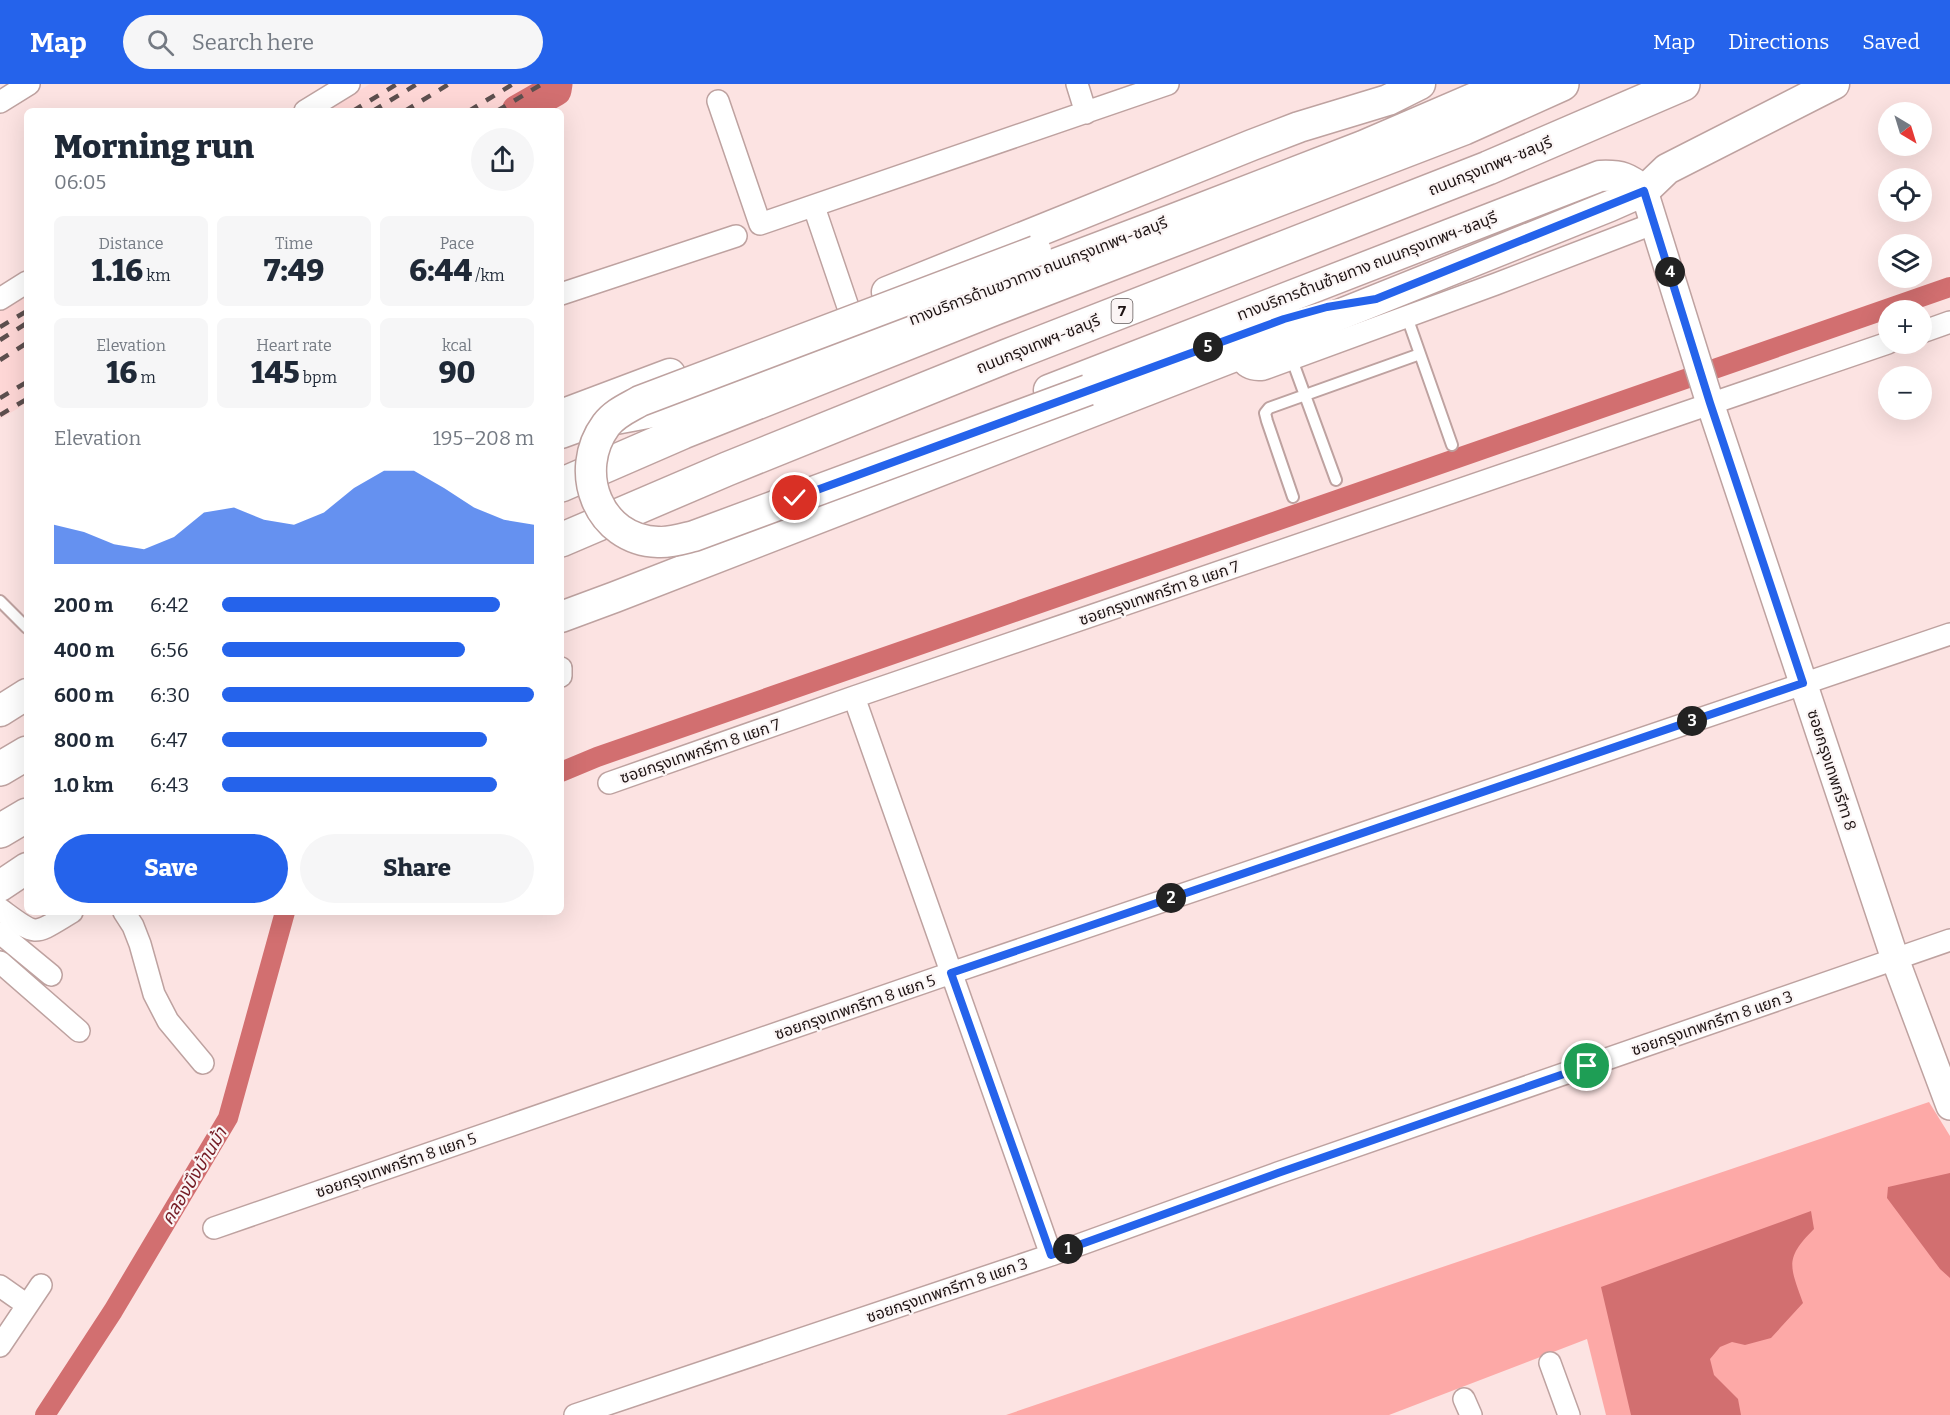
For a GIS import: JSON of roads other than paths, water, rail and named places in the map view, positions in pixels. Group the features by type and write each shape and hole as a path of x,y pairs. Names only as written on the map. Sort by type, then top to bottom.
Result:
{"highway":[{"path":"564,483 683,432 993,309 1464,128 1562,84"},
{"name":"ถนนกรุงเทพฯ-ชลบุรี","path":"564,539 727,469 931,387 1488,168 1683,84"},
{"path":"0,769 24,755"},
{"path":"0,831 24,817"}],"main road":[{"path":"1376,299 1327,307 1284,319 673,542 638,539 624,532 606,517 593,493 592,458 599,437 608,423 621,411 640,401 1215,183 1420,84"},
{"name":"ทางบริการด้านขวาทาง ถนนกรุงเทพฯ-ชลบุรี","path":"564,432 583,425 669,409 720,391 1363,146 1507,84"},
{"name":"ทางบริการด้านซ้ายทาง ถนนกรุงเทพฯ-ชลบุรี","path":"564,615 1237,355 1288,348 1376,299 1644,191 1666,169 1834,84"},
{"path":"564,414 848,307 1299,127 1388,100"},
{"name":"ทางบริการด้านซ้ายทาง ถนนกรุงเทพฯ-ชลบุรี","path":"564,602 648,565 693,531 1579,183 1600,176 1622,176 1644,191"},
{"path":"1579,183 1598,189 1610,206"},
{"path":"1438,239 1451,250 1448,271"},
{"path":"0,711 24,696"},
{"path":"0,886 24,870"}],"street":[{"path":"0,102 29,84"},
{"path":"310,108 349,84"},
{"path":"1077,84 1086,113"},
{"path":"718,101 760,224 1165,84"},
{"name":"ซอยกรุงเทพกรีฑา 8","path":"1644,191 1708,398 1895,959 1950,1106"},
{"path":"814,207 848,307"},
{"path":"1288,348 1407,316 1655,223"},
{"path":"564,293 736,236"},
{"path":"0,299 24,284"},
{"path":"1932,328 1950,322"},
{"name":"ซอยกรุงเทพกรีฑา 8 แยก 7","path":"609,783 1410,508 1708,398 1878,346"},
{"name":"ซอยกรุงเทพกรีฑา 8 แยก 5","path":"214,1228 951,973 1950,634"},
{"path":"854,697 1051,1255"},
{"path":"0,909 33,931 45,928 67,915"},
{"path":"126,915 140,944 154,994 168,1021 203,1063"},
{"path":"0,933 51,975"},
{"name":"ซอยกรุงเทพกรีฑา 8 แยก 3","path":"575,1415 1051,1255 1278,1173 1950,940"},
{"path":"0,962 79,1031"},
{"path":"0,1346 41,1285"},
{"path":"0,1286 27,1305"},
{"path":"1550,1363 1569,1415"}],"lane":[{"path":"1407,316 1452,445"},
{"path":"1288,348 1336,480"},
{"path":"1293,497 1265,413 1269,408 1420,354"},
{"path":"0,601 24,625"}],"waterway":[{"path":"523,108 555,90 556,84"},
{"path":"564,771 597,757 1950,287"},
{"name":"คลองบึงบ้านม้า","path":"45,1415 113,1311 228,1118 284,915"}],"railway":[{"path":"358,108 397,84"},
{"path":"378,108 417,84"},
{"path":"410,108 449,84"},
{"path":"474,108 513,84"},
{"path":"502,108 542,84"},
{"path":"0,327 24,313"},
{"path":"0,340 24,325"},
{"path":"0,360 24,345"},
{"path":"0,398 24,384"},
{"path":"0,415 24,401"}]}
